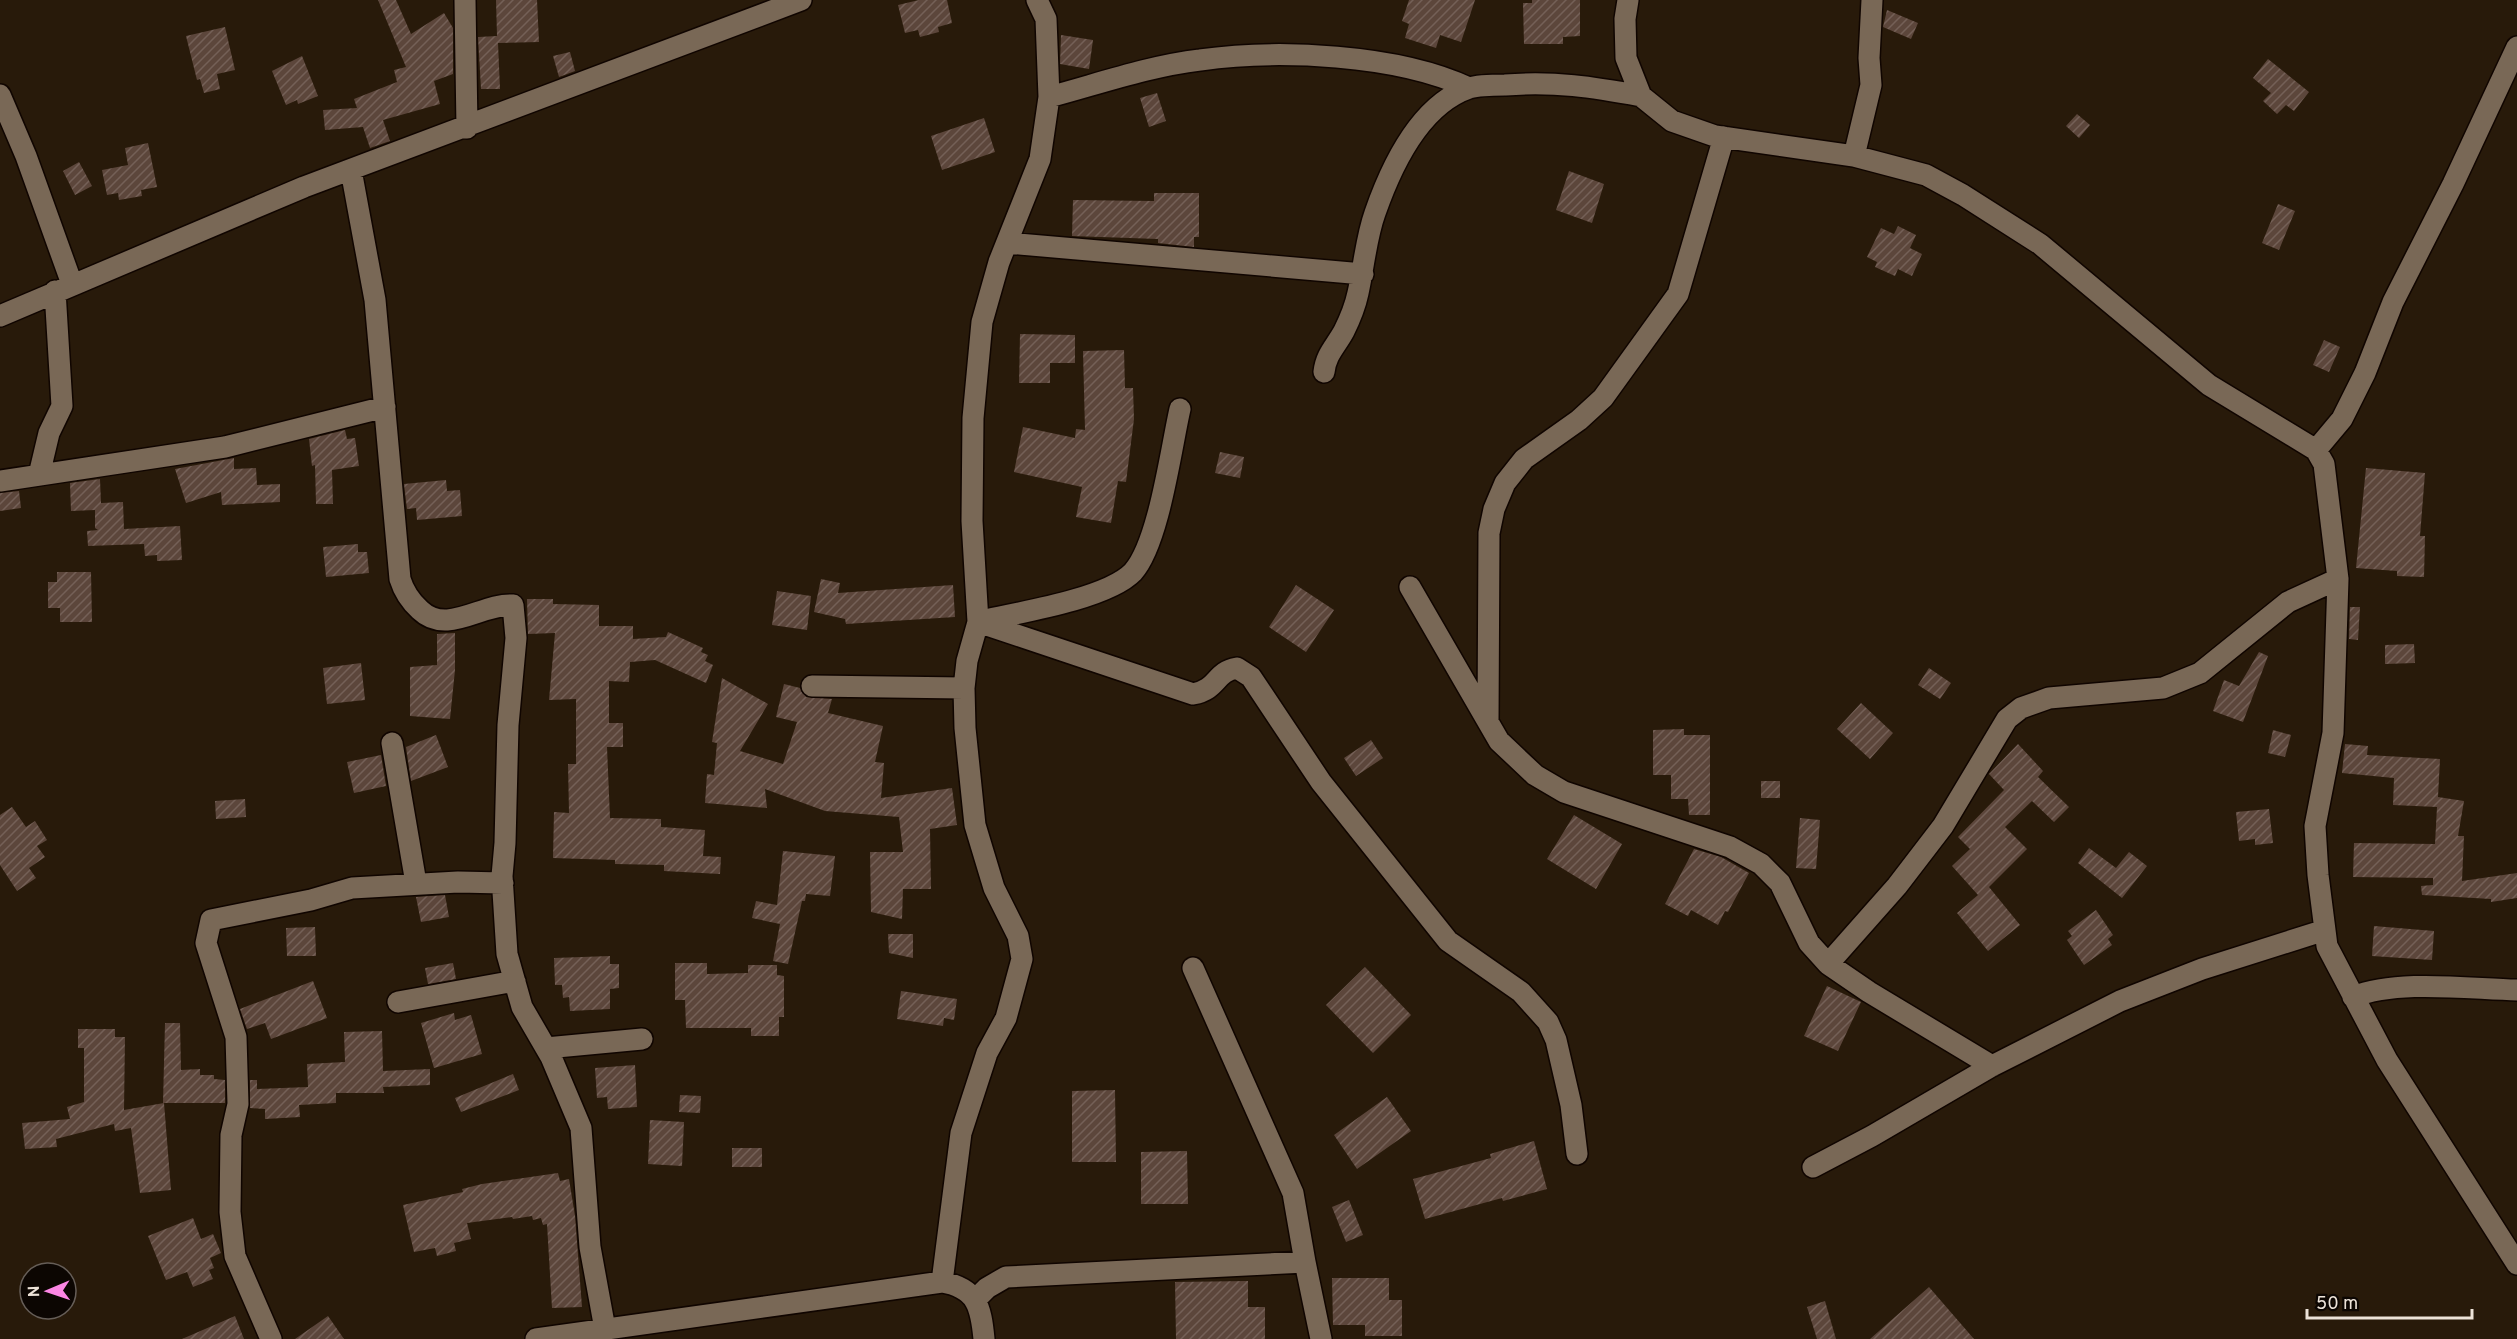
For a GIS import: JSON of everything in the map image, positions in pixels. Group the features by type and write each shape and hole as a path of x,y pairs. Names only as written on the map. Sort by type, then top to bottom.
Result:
{"street":[{"path":"465,0 466,128"},
{"path":"0,316 351,170 801,0"},
{"path":"942,1282 961,1133 987,1053 1006,1018 1023,959 1018,936 994,888 975,825 964,728 964,688 967,661 978,622 972,521 973,418 981,322 988,291 1040,159 1049,97 1046,19 1036,0"},
{"path":"1628,0 1625,19 1626,58 1641,96"},
{"path":"1854,156 1870,85 1872,0"},
{"path":"2316,450 2342,419 2365,373 2393,302 2453,184 2517,46"},
{"path":"1049,97 1199,60 1259,56 1302,56 1389,64 1448,78 1470,88"},
{"path":"1324,372 1326,359 1343,333 1355,307 1374,213 1390,177 1414,135 1431,113 1447,100 1470,88 1543,82 1582,84 1641,96 1672,121 1724,137 1854,156 1926,175 1964,195 2040,244 2209,385 2316,450 2324,464 2338,579 2333,733 2315,826 2327,946 2387,1060 2517,1264"},
{"path":"0,95 26,156 63,288 62,406 49,433 39,475"},
{"path":"1488,722 1490,533 1494,509 1505,483 1524,459 1579,420 1603,398 1678,294 1724,137"},
{"path":"351,170 375,300 400,579 412,603 428,618 443,621 475,614 497,604 513,604 516,639 508,725 503,884 507,954 522,1007 546,1048 581,1128 590,1247 604,1329"},
{"path":"1007,243 1363,274"},
{"path":"0,480 225,447 385,407"},
{"path":"978,622 1088,594 1124,579 1134,570 1151,536 1180,409"},
{"path":"1828,964 1897,886 1943,826 2007,720 2021,708 2049,698 2125,694 2163,688 2181,681 2200,673 2288,602 2338,579"},
{"path":"1410,587 1498,741 1534,775 1564,792 1711,840 1761,864 1780,882 1809,943 1828,964 1869,992 1992,1066"},
{"path":"978,622 1193,694 1208,691 1229,669 1237,668 1251,677 1321,782 1448,941 1521,992 1548,1022 1556,1040 1571,1105 1577,1154"},
{"path":"812,686 964,688"},
{"path":"392,743 416,883"},
{"path":"271,1339 235,1257 230,1212 231,1135 238,1104 236,1037 206,943 212,920 311,900 352,888 416,883 503,884"},
{"path":"1813,1167 1872,1136 1992,1066 2120,1001 2202,969 2325,930"},
{"path":"1192,968 1293,1193 1321,1339"},
{"path":"398,1002 515,981"},
{"path":"2353,997 2370,990 2391,987 2517,990"},
{"path":"546,1048 642,1039"},
{"path":"975,1300 987,1288 1006,1277 1305,1262"},
{"path":"536,1339 942,1282 960,1287 975,1300 981,1311 984,1339"}],"building":[{"path":"378,0 396,0 411,34 444,13 453,28 453,74 434,81 440,104 383,120 390,141 370,148 363,127 325,130 323,110 357,108 354,99 397,82 394,70 406,67"},
{"path":"496,0 537,0 539,42 498,43 500,89 481,89 478,37 497,36"},
{"path":"919,0 947,0 952,23 938,27 939,32 920,37 918,30 905,33 898,5"},
{"path":"1409,0 1475,0 1461,42 1440,35 1436,48 1405,38 1409,24 1402,21"},
{"path":"1532,0 1580,0 1580,36 1563,37 1563,44 1524,44 1523,3 1532,3"},
{"path":"1887,10 1918,23 1911,39 1883,27"},
{"path":"225,27 235,70 217,74 220,89 204,93 200,79 197,80 186,36"},
{"path":"1061,35 1093,40 1089,69 1060,64"},
{"path":"570,52 575,71 559,77 553,56"},
{"path":"302,56 318,96 298,104 297,100 286,105 272,71"},
{"path":"2268,59 2309,92 2294,111 2286,105 2277,114 2263,101 2271,93 2253,78"},
{"path":"1157,93 1166,121 1149,127 1140,98"},
{"path":"2077,114 2090,125 2079,138 2066,126"},
{"path":"984,118 995,152 942,170 931,136"},
{"path":"148,143 157,187 141,190 142,196 119,200 118,193 107,195 102,170 128,165 125,148"},
{"path":"79,162 92,186 75,195 63,171"},
{"path":"1569,171 1604,184 1592,223 1556,210"},
{"path":"1154,193 1199,193 1199,237 1194,237 1194,247 1158,243 1158,239 1072,236 1073,200 1154,201"},
{"path":"2278,204 2295,211 2279,250 2262,243"},
{"path":"1898,226 1916,235 1910,248 1922,254 1912,276 1898,269 1895,276 1875,267 1877,262 1867,257 1881,228 1894,234"},
{"path":"1020,334 1075,335 1075,363 1050,363 1050,383 1019,383"},
{"path":"2324,340 2340,347 2329,372 2313,365"},
{"path":"1124,350 1125,388 1133,388 1134,419 1126,482 1118,481 1111,523 1076,517 1082,487 1014,472 1023,427 1075,438 1076,429 1085,430 1083,351"},
{"path":"345,430 347,439 355,438 359,466 332,470 333,504 316,504 315,465 312,466 309,439"},
{"path":"1220,452 1244,457 1240,478 1215,473"},
{"path":"234,458 234,469 256,468 257,485 280,484 280,502 222,505 221,492 186,503 175,469"},
{"path":"2366,468 2425,473 2420,536 2425,536 2424,577 2397,576 2397,571 2356,568"},
{"path":"100,479 101,503 123,502 124,529 180,526 182,560 157,561 157,555 145,556 144,544 88,546 87,531 98,530 95,528 95,510 71,511 70,483"},
{"path":"446,480 447,491 460,490 462,516 417,520 416,508 407,509 404,484"},
{"path":"19,491 21,508 0,511 0,493"},
{"path":"358,544 358,552 367,552 369,573 326,577 323,547"},
{"path":"57,572 91,572 92,622 60,622 60,608 48,608 48,582 57,582"},
{"path":"821,579 840,583 838,593 953,585 955,617 846,624 845,619 814,612"},
{"path":"1296,585 1334,610 1306,652 1269,627"},
{"path":"777,591 811,596 807,630 772,625"},
{"path":"527,599 553,599 553,604 599,605 599,626 633,626 633,639 666,637 668,632 703,648 701,652 708,655 705,661 713,665 706,683 655,660 630,662 629,682 609,681 609,723 623,723 623,747 607,747 610,818 661,819 661,827 705,830 703,856 721,857 720,874 664,871 664,865 615,864 615,860 553,858 554,812 569,813 568,764 576,764 576,699 549,700 555,633 528,634"},
{"path":"2350,607 2360,607 2358,640 2349,639"},
{"path":"455,633 455,670 450,719 410,716 410,667 437,665 437,634"},
{"path":"2414,644 2415,663 2385,664 2385,645"},
{"path":"2259,652 2268,656 2243,722 2213,711 2224,680 2239,686"},
{"path":"361,663 365,700 327,704 323,668"},
{"path":"1929,668 1951,683 1940,699 1918,685"},
{"path":"722,678 768,704 740,751 783,764 797,722 776,717 784,684 800,688 806,697 832,699 828,713 883,726 875,762 884,763 881,798 952,788 957,825 930,829 931,889 903,889 902,919 871,912 870,852 903,852 899,817 825,811 765,789 767,808 705,803 707,774 714,775 717,743 712,742"},
{"path":"1861,703 1893,733 1870,759 1837,729"},
{"path":"1684,729 1684,735 1710,735 1710,815 1689,815 1688,799 1671,799 1671,775 1653,775 1653,730"},
{"path":"2273,730 2291,735 2285,757 2268,753"},
{"path":"436,735 448,767 411,781 406,747"},
{"path":"1371,740 1383,758 1356,776 1344,758"},
{"path":"2018,744 2043,771 2038,777 2069,807 2054,822 2032,801 2005,827 2027,849 1989,887 2020,925 1988,951 1957,913 1978,895 1952,866 1970,849 1958,837 2004,790 1989,774"},
{"path":"2345,744 2368,746 2367,755 2440,759 2438,797 2464,801 2458,836 2464,836 2462,881 2517,873 2517,898 2491,902 2491,899 2422,895 2421,886 2433,885 2433,878 2353,877 2354,843 2435,844 2437,807 2393,805 2394,778 2342,773"},
{"path":"381,755 386,786 354,793 347,762"},
{"path":"1761,781 1780,781 1780,798 1761,798"},
{"path":"245,799 246,817 216,819 215,801"},
{"path":"12,807 26,827 35,821 47,840 37,846 45,857 29,868 36,878 17,891 0,865 0,815"},
{"path":"2269,809 2273,843 2255,845 2255,839 2239,841 2236,812"},
{"path":"1574,815 1622,844 1596,889 1547,859"},
{"path":"1800,818 1820,820 1816,869 1796,868"},
{"path":"2089,848 2116,868 2129,852 2147,866 2122,898 2078,863"},
{"path":"1694,849 1721,857 1749,873 1728,912 1725,911 1718,925 1691,910 1688,916 1665,904"},
{"path":"783,851 835,856 830,896 806,894 805,901 802,901 788,964 773,961 780,924 752,918 756,901 777,905"},
{"path":"445,895 449,917 421,922 416,897"},
{"path":"2096,910 2113,935 2108,939 2112,945 2084,965 2067,940 2072,936 2068,931"},
{"path":"2374,926 2434,931 2432,960 2372,956"},
{"path":"315,927 316,956 287,956 286,928"},
{"path":"888,934 913,934 913,958 889,953"},
{"path":"610,956 610,964 619,964 619,988 610,989 610,1009 570,1011 569,997 563,998 562,985 555,985 554,958"},
{"path":"453,963 456,979 428,984 425,968"},
{"path":"675,963 707,963 707,974 748,973 748,965 777,965 777,975 784,976 784,1017 779,1017 779,1036 751,1036 751,1028 686,1028 685,1000 675,1000"},
{"path":"1365,967 1411,1015 1373,1053 1326,1005"},
{"path":"313,981 327,1018 271,1039 265,1023 247,1029 240,1009"},
{"path":"1827,986 1861,1002 1838,1051 1804,1036"},
{"path":"901,991 957,999 954,1020 944,1018 943,1026 897,1019"},
{"path":"454,1013 455,1020 471,1015 482,1054 434,1068 421,1023"},
{"path":"165,1023 180,1023 181,1070 200,1069 200,1075 214,1075 214,1079 225,1080 225,1103 163,1103"},
{"path":"78,1029 115,1029 115,1037 125,1037 124,1110 164,1103 171,1190 140,1193 131,1128 115,1131 114,1124 56,1139 57,1147 25,1149 22,1123 70,1119 67,1107 84,1102 84,1048 78,1048"},
{"path":"382,1031 383,1071 430,1069 430,1085 383,1087 384,1093 336,1093 336,1103 299,1105 300,1117 265,1119 265,1109 250,1108 250,1080 257,1080 257,1089 308,1087 307,1064 345,1062 344,1032"},
{"path":"635,1065 637,1107 608,1109 607,1097 597,1098 595,1068"},
{"path":"513,1074 519,1090 461,1112 455,1098"},
{"path":"1115,1090 1116,1162 1072,1162 1072,1091"},
{"path":"680,1095 701,1096 700,1113 679,1112"},
{"path":"1387,1097 1411,1131 1357,1169 1334,1135"},
{"path":"650,1120 684,1122 682,1166 648,1164"},
{"path":"1534,1141 1547,1189 1503,1201 1502,1198 1425,1219 1413,1179 1491,1158 1490,1154"},
{"path":"732,1148 762,1148 762,1167 732,1167"},
{"path":"1187,1151 1188,1204 1141,1204 1141,1152"},
{"path":"558,1173 560,1181 569,1179 575,1216 582,1307 552,1308 547,1224 543,1225 541,1218 533,1220 532,1216 513,1219 512,1217 467,1223 471,1239 454,1243 456,1251 437,1256 435,1248 414,1252 403,1205 463,1192 462,1189 482,1184"},
{"path":"1349,1200 1363,1235 1346,1242 1332,1207"},
{"path":"193,1218 201,1239 213,1234 221,1253 210,1258 214,1268 209,1270 213,1279 193,1287 187,1272 166,1280 148,1236"},
{"path":"1332,1278 1389,1278 1389,1300 1402,1300 1402,1336 1365,1336 1365,1325 1333,1325"},
{"path":"1248,1281 1248,1307 1265,1307 1265,1339 1176,1339 1175,1282"},
{"path":"1929,1287 1974,1339 1870,1339"},
{"path":"1825,1301 1836,1339 1817,1339 1807,1307"},
{"path":"235,1316 244,1339 182,1339"},
{"path":"328,1316 344,1339 295,1339"}]}
